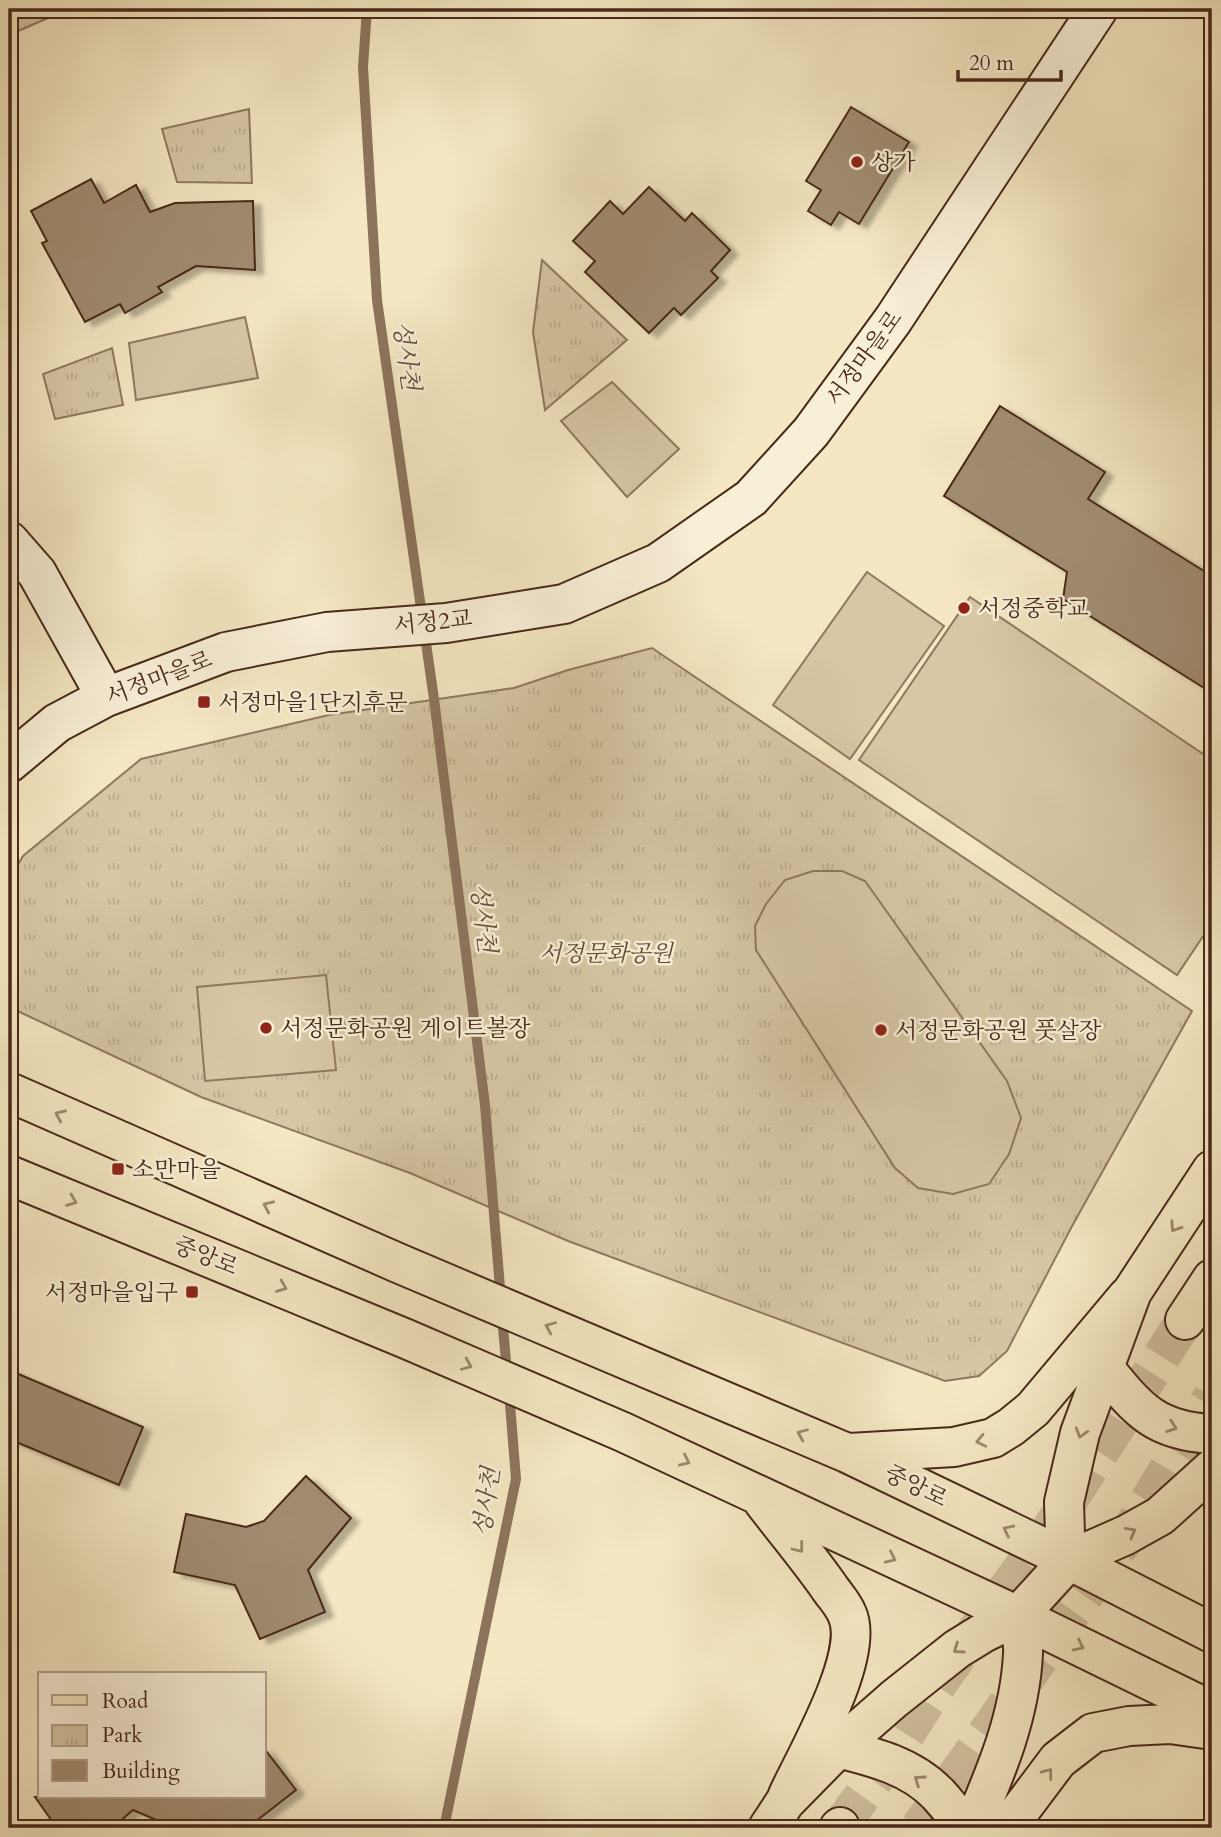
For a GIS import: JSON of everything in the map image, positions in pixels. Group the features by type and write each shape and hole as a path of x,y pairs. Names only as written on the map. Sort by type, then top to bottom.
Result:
{"main road":[{"name":"서정마을로","path":"539,607 564,604 658,563 751,498 811,432 893,320 1098,9"},
{"path":"9,541 37,573 106,697"},
{"name":"서정2교","path":"327,632 446,622 539,607"},
{"name":"서정마을로","path":"9,763 57,723 106,697 226,652 327,632"},
{"name":"중앙로","path":"9,1092 398,1263 847,1453 1069,1560 1212,1633"},
{"path":"847,1453 954,1447 993,1438 1012,1427 1052,1389 1132,1292 1212,1170"},
{"name":"중앙로","path":"9,1175 404,1338 623,1432 757,1494"},
{"path":"1185,1320 1212,1279"},
{"path":"1069,1560 1064,1502 1080,1433 1132,1292"},
{"path":"1105,1369 1148,1416 1168,1427 1191,1433 1212,1434"},
{"path":"776,1815 838,1748 894,1699 957,1649 1018,1616 1069,1560 1126,1535 1160,1516 1212,1469"},
{"path":"757,1494 1018,1616 1212,1711"},
{"path":"757,1494 848,1615 850,1635 849,1655 841,1682 776,1815"},
{"path":"838,1748 877,1758 906,1771 936,1792 969,1828 1009,1736 1015,1712 1023,1651 1018,1616"},
{"path":"1007,1828 1058,1760 1093,1733 1170,1724 1212,1730"}],"green space":[{"path":"9,9 60,9 62,12 9,35"},
{"path":"249,109 252,183 177,182 162,129"},
{"path":"542,260 627,340 545,410 533,332"},
{"path":"245,317 258,378 136,400 129,343"},
{"path":"112,348 123,405 55,419 43,374"},
{"path":"612,382 679,449 627,497 561,421"},
{"path":"867,572 944,626 850,759 773,705"},
{"path":"970,597 1212,760 1212,923 1177,975 859,760"},
{"name":"서정문화공원","path":"652,648 1192,1011 1071,1228 1007,1351 979,1376 945,1381 568,1241 410,1173 201,1097 9,1007 9,880 23,856 141,759 329,715 514,688 568,670"},
{"path":"813,871 842,871 865,881 1007,1081 1021,1118 1009,1154 989,1184 953,1194 918,1188 895,1168 756,950 755,926 766,904 785,880"},
{"name":"서정문화공원 게이트볼장","path":"326,975 336,1070 205,1081 197,987"}],"building":[{"name":"상가","path":"851,107 909,142 859,224 839,212 831,225 808,211 821,190 806,181"},
{"path":"91,179 104,203 136,185 150,212 175,203 253,201 255,270 196,266 158,287 162,292 125,313 120,304 85,322 42,243 47,241 31,211"},
{"path":"649,187 685,221 692,213 730,250 711,271 718,278 681,315 674,308 649,333 585,272 595,261 573,241 610,201 623,214"},
{"path":"1000,406 1105,472 1088,499 1212,576 1212,693 1063,599 1067,572 944,496"},
{"path":"9,1370 143,1427 119,1485 9,1439"},
{"path":"306,1476 351,1518 308,1570 325,1612 260,1639 235,1585 174,1572 186,1514 246,1527 264,1521"},
{"path":"266,1751 296,1790 247,1828 175,1828 133,1810 112,1828 57,1828 35,1797 266,1798"}],"waterway":[{"name":"성사천","path":"367,9 363,67 377,300 434,699 485,1105 501,1300"},
{"name":"성사천","path":"502,1316 507,1373"},
{"name":"성사천","path":"444,1828 516,1479 509,1392"}],"tunnel":[{"path":"840,1827 895,1751 942,1678 1051,1528 1185,1320"},
{"path":"919,1828 1129,1533 1212,1397"}],"place":[{"name":"상가","path":"857,162"},
{"name":"서정중학교","path":"964,608"},
{"name":"서정마을1단지후문","path":"204,702"},
{"name":"서정문화공원 게이트볼장","path":"266,1028"},
{"name":"서정문화공원 풋살장","path":"881,1030"},
{"name":"소만마을","path":"118,1169"},
{"name":"서정마을입구","path":"192,1292"}]}
